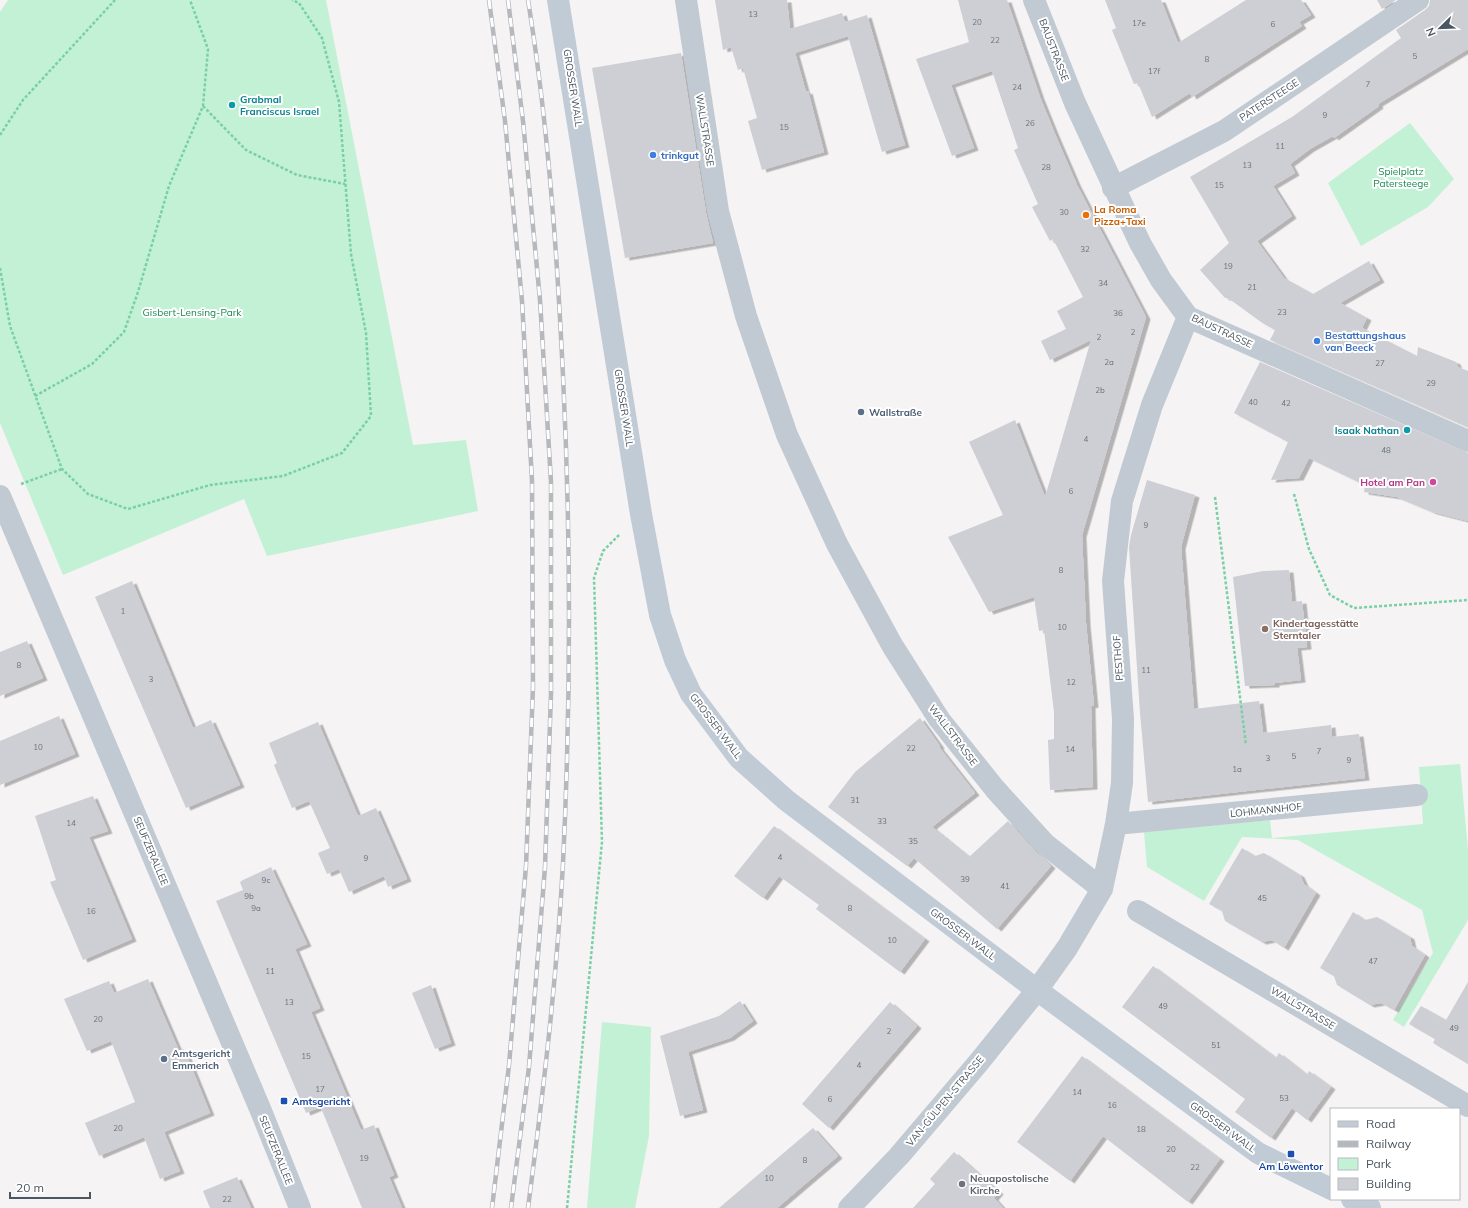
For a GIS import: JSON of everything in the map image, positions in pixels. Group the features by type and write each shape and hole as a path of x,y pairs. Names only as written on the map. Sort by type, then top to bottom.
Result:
{"main road":[{"name":"GROSSER WALL","path":"558,0 641,514 660,615 675,660 691,694 739,758 786,800 1037,990 1258,1153 1330,1189"},
{"path":"1354,1200 1370,1208"}],"street":[{"name":"WALLSTRASSE","path":"686,0 718,211 746,316 787,435 837,544 892,645 939,719 995,789 1045,844 1102,889"},
{"name":"BAUSTRASSE","path":"1034,0 1075,104 1113,188 1140,243 1161,280 1188,317 1468,441"},
{"name":"PATERSTEEGE","path":"1113,188 1224,131 1418,0"},
{"name":"PESTHOF","path":"1037,990 1067,948 1102,889 1116,824 1122,783 1122,719 1113,581 1122,501 1152,405 1188,317"},
{"name":"SEUFZERALLEE","path":"7,491 300,1208"},
{"name":"LOHMANNHOF","path":"1116,824 1417,795"},
{"name":"WALLSTRASSE","path":"1138,911 1468,1106"},
{"name":"VAN-GÜLPEN-STRASSE","path":"849,1208 899,1156 979,1062 1037,990"}],"path":[{"path":"0,135 23,100 115,0"},
{"path":"35,396 92,364 124,332 138,292 169,186 203,106 208,49 190,0"},
{"path":"0,268 10,326 62,469 88,494 128,509 210,485 283,476 342,453 371,416 366,333 350,254 339,102 322,38 298,3 292,0"},
{"path":"203,106 246,150 297,174 344,184"},
{"path":"7,491 62,469"},
{"path":"1294,494 1309,550 1330,595 1354,608 1468,600"},
{"path":"1215,497 1246,745"},
{"path":"567,1208 602,842 594,578 602,551 641,514"}],"green space":[{"name":"Gisbert-Lensing-Park","path":"8,0 326,0 413,445 466,440 478,511 267,556 244,499 63,575 0,423 0,12"},
{"name":"Spielplatz Patersteege","path":"1410,123 1454,179 1428,207 1361,246 1328,183"},
{"path":"1460,764 1468,850 1468,920 1404,1027 1393,1020 1433,953 1422,910 1298,840 1242,837 1204,901 1147,867 1144,832 1270,820 1272,838 1423,824 1419,767"},
{"path":"602,1022 651,1027 649,1136 635,1208 587,1208"}],"building":[{"path":"715,0 787,0 790,29 842,13 845,22 867,15 905,145 882,152 848,36 795,53 806,92 808,91 824,152 762,170 748,121 757,118 743,68 738,70 731,47 723,50"},
{"path":"958,0 1007,0 1040,97 1077,185 1146,317 1082,535 1086,623 1094,705 1091,706 1093,787 1050,790 1048,740 1054,739 1054,712 1044,630 1039,631 1034,597 989,612 948,537 1003,515 969,442 1015,420 1045,497 1091,340 1050,360 1041,341 1066,329 1057,311 1083,297 1053,239 1050,241 1032,207 1038,204 1014,150 1018,148 992,71 951,85 974,148 952,156 916,59 969,42"},
{"path":"1105,0 1161,0 1178,43 1246,0 1301,0 1311,15 1299,22 1302,26 1192,97 1190,93 1152,117 1138,83 1134,84 1112,30 1116,28"},
{"path":"1377,0 1396,0 1382,9"},
{"path":"1430,0 1468,0 1468,49 1378,104 1379,106 1334,138 1333,136 1310,149 1290,164 1295,173 1273,186 1292,216 1257,241 1284,278 1313,294 1369,261 1380,280 1340,303 1367,318 1362,328 1417,356 1418,347 1456,362 1458,367 1468,371 1468,427 1270,340 1275,330 1261,322 1228,298 1225,298 1200,270 1229,243 1190,177 1292,117 1401,38 1396,30 1425,10 1429,6"},
{"name":"trinkgut","path":"681,53 706,213 713,243 625,258 592,68"},
{"path":"1260,362 1468,453 1468,521 1433,512 1397,497 1364,492 1365,485 1309,458 1299,478 1271,480 1288,442 1234,413"},
{"path":"1147,480 1195,495 1181,547 1194,709 1259,701 1263,733 1331,725 1332,737 1359,734 1365,778 1148,802 1140,713 1129,547"},
{"path":"1289,570 1292,602 1302,601 1307,647 1297,648 1301,680 1275,683 1275,685 1245,686 1233,577 1263,571"},
{"path":"132,581 193,728 211,720 240,785 186,808 95,597"},
{"path":"27,641 43,678 0,696 0,652"},
{"path":"59,716 75,754 0,785 0,741"},
{"path":"920,718 940,746 939,747 975,793 932,827 969,857 1008,821 1051,866 997,929 914,858 907,866 828,807 855,772"},
{"path":"318,722 358,816 376,808 407,879 388,887 384,876 349,892 339,869 327,874 318,853 330,848 309,801 292,808 274,765 277,763 269,743"},
{"path":"93,796 108,831 89,837 132,939 83,960 50,882 56,880 35,816"},
{"path":"774,826 925,939 900,972 816,909 819,905 779,876 763,898 734,876"},
{"path":"1242,848 1255,856 1264,853 1300,875 1304,884 1316,893 1284,948 1272,940 1262,942 1225,921 1222,911 1209,904"},
{"path":"271,867 307,944 295,949 320,1008 311,1012 361,1130 374,1125 394,1175 389,1177 402,1208 362,1208 321,1108 306,1113 216,901 243,890 240,882"},
{"path":"1353,912 1365,920 1377,917 1410,937 1412,946 1425,955 1394,1010 1381,1003 1370,1005 1337,985 1334,976 1320,968"},
{"path":"1153,966 1276,1058 1279,1053 1307,1075 1309,1071 1331,1087 1307,1120 1292,1108 1271,1138 1235,1112 1245,1099 1122,1007"},
{"path":"148,979 179,1051 184,1049 210,1113 164,1132 180,1171 160,1179 144,1137 99,1156 85,1123 135,1102 111,1041 87,1051 64,999 109,981 114,993"},
{"path":"1468,982 1468,1064 1433,1043 1435,1039 1409,1024 1421,1006 1446,1020"},
{"path":"431,985 451,1043 435,1049 412,993"},
{"path":"740,1001 753,1021 730,1038 688,1052 703,1110 680,1116 660,1036 719,1016"},
{"path":"890,1002 917,1026 829,1128 802,1104"},
{"path":"1082,1056 1220,1159 1188,1202 1103,1136 1070,1181 1017,1142"},
{"path":"813,1128 838,1156 777,1208 719,1208"},
{"name":"Neuapostolische Kirche","path":"954,1152 999,1192 994,1198 1003,1208 913,1208 935,1184 930,1179"},
{"path":"237,1177 251,1208 210,1208 203,1191"}],"railway":[{"path":"489,0 505,121 522,301 532,481 533,687 526,866 509,1065 492,1208"},
{"path":"508,0 523,121 540,300 551,482 551,694 545,867 529,1067 511,1208"},
{"path":"528,0 541,93 551,187 558,282 566,437 569,558 568,741 563,863 549,1036 528,1208"}],"place":[{"name":"Grabmal Franciscus Israel","path":"232,105"},
{"name":"trinkgut","path":"653,155"},
{"name":"La Roma Pizza+Taxi","path":"1086,215"},
{"name":"Bestattungshaus van Beeck","path":"1317,341"},
{"name":"Wallstraße","path":"861,412"},
{"name":"Isaak Nathan","path":"1407,430"},
{"name":"Hotel am Pan","path":"1433,482"},
{"name":"Kindertagesstätte Sterntaler","path":"1265,629"},
{"name":"Amtsgericht Emmerich","path":"164,1059"},
{"name":"Amtsgericht","path":"284,1101"},
{"name":"Am Löwentor","path":"1291,1154"},
{"name":"Neuapostolische Kirche","path":"962,1184"}]}
